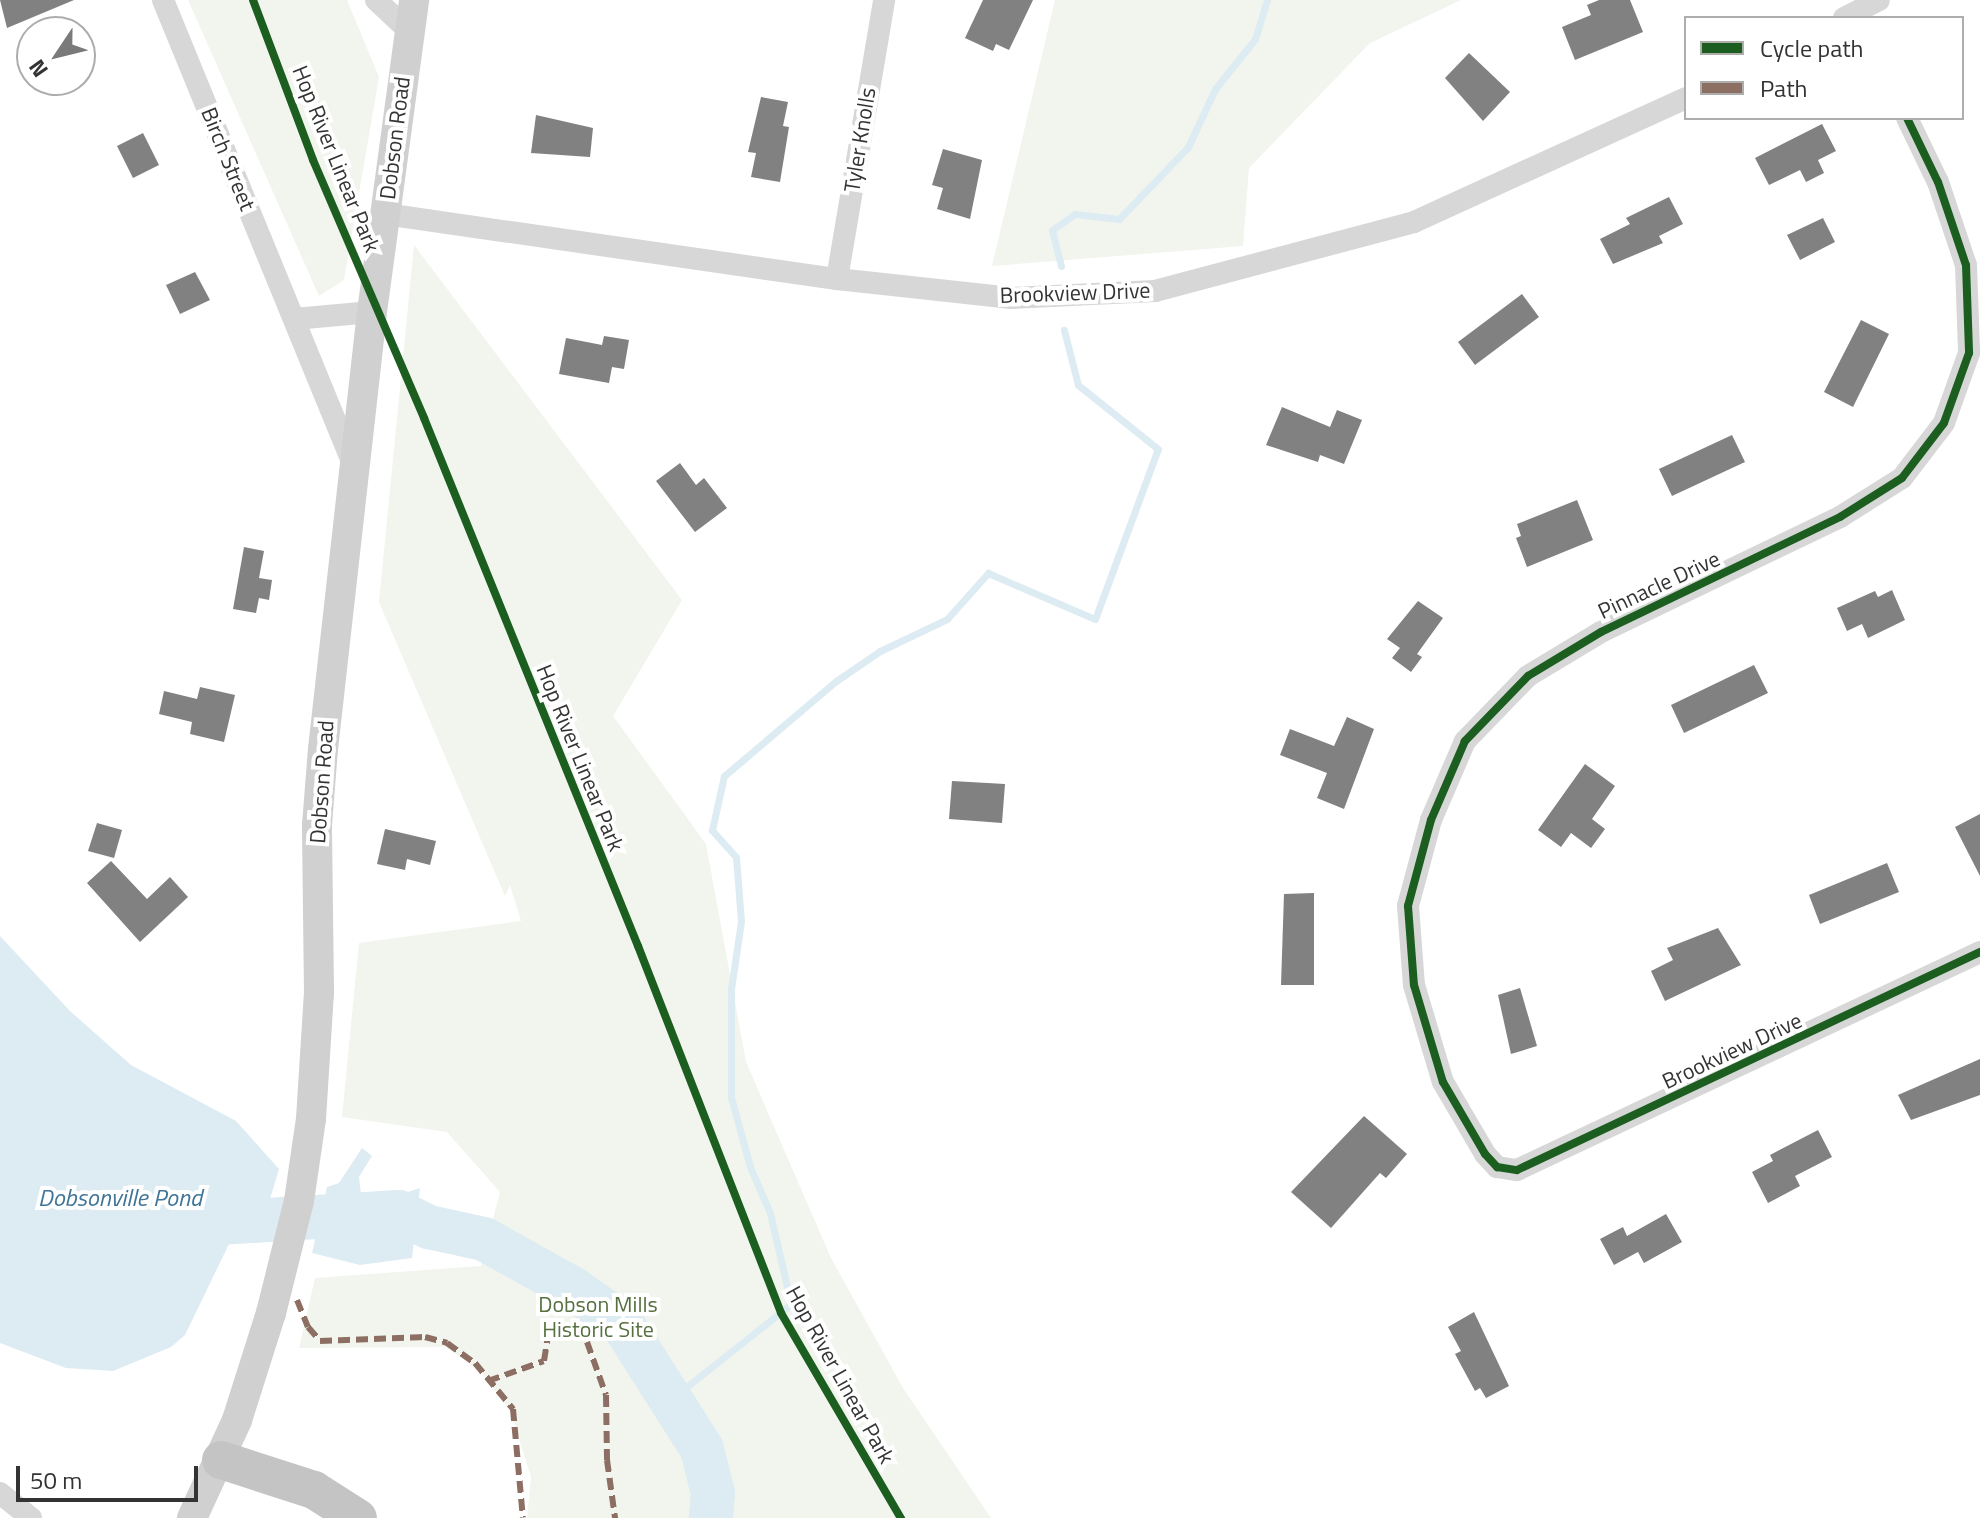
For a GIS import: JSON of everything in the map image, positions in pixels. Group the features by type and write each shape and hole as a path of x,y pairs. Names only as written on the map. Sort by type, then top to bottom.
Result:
{"highway":[{"path":"221,1460 314,1490 358,1518"}],"street":[{"name":"Birch Street","path":"163,0 353,465"},
{"path":"376,0 409,31"},
{"name":"Dobson Road","path":"192,1518 221,1460 254,1371 288,1249 303,1175 319,993 318,810 353,465 414,0"},
{"name":"Tyler Knolls","path":"837,279 884,0"},
{"path":"1852,16 1879,0"},
{"name":"Brookview Drive","path":"385,214 837,279 1012,298 1155,291 1414,222 1684,99"},
{"name":"Pinnacle Drive","path":"1497,1167 1443,1082 1415,990 1408,906 1431,820 1465,741 1528,676 1601,632 1840,517 1902,478 1944,423 1969,353 1966,265 1938,182 1908,120"},
{"path":"294,319 372,312"},
{"name":"Brookview Drive","path":"1497,1167 1517,1170 1536,1164 1980,952"},
{"path":"0,1493 31,1518"}],"green space":[{"path":"188,0 347,0 379,77 344,280 319,296"},
{"path":"1055,0 1461,0 1370,43 1249,168 1243,246 992,266"},
{"name":"Dobson Mills Historic Site","path":"414,245 682,600 613,716 706,844 746,1062 831,1258 903,1388 991,1518 527,1518 531,1477 510,1410 480,1371 446,1347 299,1348 315,1278 481,1266 500,1192 447,1132 342,1117 359,943 521,921 510,885 505,896 379,602"}],"water":[{"name":"Dobsonville Pond","path":"0,936 70,1011 131,1065 236,1121 279,1169 261,1229 229,1244 185,1335 171,1347 113,1371 66,1368 0,1343"},
{"path":"362,1148 372,1156 359,1177 361,1194 370,1205 420,1188 412,1258 360,1265 312,1253 327,1187 339,1183"}],"building":[{"path":"0,0 74,0 36,16 16,16 16,24 7,28"},
{"path":"983,0 1033,0 1009,50 996,44 993,51 965,38"},
{"path":"1599,0 1630,0 1643,32 1575,60 1562,27 1591,15 1587,5"},
{"path":"1469,53 1510,92 1483,121 1445,78"},
{"path":"761,97 788,102 783,126 789,127 780,182 751,177 756,153 748,152"},
{"path":"536,115 593,128 590,157 531,153"},
{"path":"1822,124 1836,151 1818,160 1824,173 1806,182 1800,170 1769,185 1755,158"},
{"path":"143,133 159,165 133,178 117,146"},
{"path":"943,149 982,160 970,219 937,209 943,188 932,185"},
{"path":"1669,197 1683,224 1659,236 1663,243 1613,264 1600,239 1630,224 1626,218"},
{"path":"1823,218 1835,242 1800,260 1787,235"},
{"path":"195,272 210,300 180,314 166,285"},
{"path":"1522,294 1539,317 1475,365 1458,342"},
{"path":"1861,320 1889,334 1853,407 1824,392"},
{"path":"604,336 629,340 624,369 612,367 609,383 559,374 566,338 602,345"},
{"path":"1282,407 1330,427 1337,410 1362,420 1344,464 1320,455 1318,462 1266,445"},
{"path":"1732,435 1745,462 1672,496 1659,469"},
{"path":"680,463 696,485 704,478 727,508 695,532 656,481"},
{"path":"1577,500 1593,540 1527,567 1516,538 1521,536 1517,524"},
{"path":"244,547 264,551 259,578 272,580 269,600 259,598 256,613 233,609"},
{"path":"1892,590 1905,620 1868,638 1862,624 1847,631 1837,608 1875,591 1878,597"},
{"path":"1418,601 1443,618 1417,654 1422,657 1411,672 1392,658 1400,648 1387,639"},
{"path":"1754,665 1768,693 1684,733 1671,705"},
{"path":"200,687 235,695 224,742 190,734 192,722 159,714 164,691 197,699"},
{"path":"1347,717 1374,729 1344,809 1317,798 1327,773 1280,755 1290,729 1334,746"},
{"path":"1585,764 1615,786 1592,819 1605,829 1591,848 1571,833 1561,847 1538,830"},
{"path":"952,781 1005,784 1002,823 949,819"},
{"path":"1980,814 1980,876 1955,827"},
{"path":"97,823 122,830 114,858 88,851"},
{"path":"385,829 436,841 430,865 407,859 405,870 377,864"},
{"path":"111,861 147,899 170,877 188,897 140,942 87,883"},
{"path":"1887,863 1899,892 1820,924 1809,895"},
{"path":"1314,893 1314,985 1281,985 1284,894"},
{"path":"1718,928 1741,965 1665,1001 1651,971 1673,960 1667,948"},
{"path":"1520,988 1537,1046 1511,1054 1498,995"},
{"path":"1980,1059 1980,1095 1911,1120 1898,1095"},
{"path":"1364,1116 1407,1154 1386,1178 1380,1173 1331,1228 1291,1192"},
{"path":"1818,1130 1832,1157 1795,1176 1800,1186 1768,1203 1752,1172 1773,1161 1770,1155"},
{"path":"1666,1214 1682,1242 1644,1263 1638,1252 1614,1265 1600,1239 1623,1227 1627,1236"},
{"path":"1474,1312 1509,1386 1486,1398 1480,1388 1475,1391 1455,1354 1461,1351 1448,1327"}],"waterway":[{"path":"1061,266 1052,230 1075,214 1119,219 1188,147 1215,89 1255,39 1267,0"},
{"path":"670,1400 791,1304 770,1213 750,1167 731,1097 731,989 741,921 736,857 712,830 724,776 836,681 880,651 947,619 988,573 1095,619 1158,449 1078,385 1064,330"},
{"path":"203,1224 399,1212 429,1227 484,1239 572,1288 622,1323 702,1449 713,1493 711,1518"}],"marked path":[{"path":"297,1300 308,1327 320,1341 425,1337 447,1343 475,1363 513,1409 523,1518"},
{"path":"488,1381 544,1361 549,1331"},
{"path":"587,1342 606,1395 607,1460 615,1518"}],"cycle path":[{"name":"Hop River Linear Park","path":"253,0 313,160 424,418 638,946 781,1313 901,1518"},
{"path":"1908,120 1938,182 1966,265 1969,353 1944,423 1902,478 1840,517 1601,632 1528,676 1465,741 1431,820 1408,906 1414,985 1443,1082 1485,1154 1497,1167 1517,1170 1980,952"}]}
